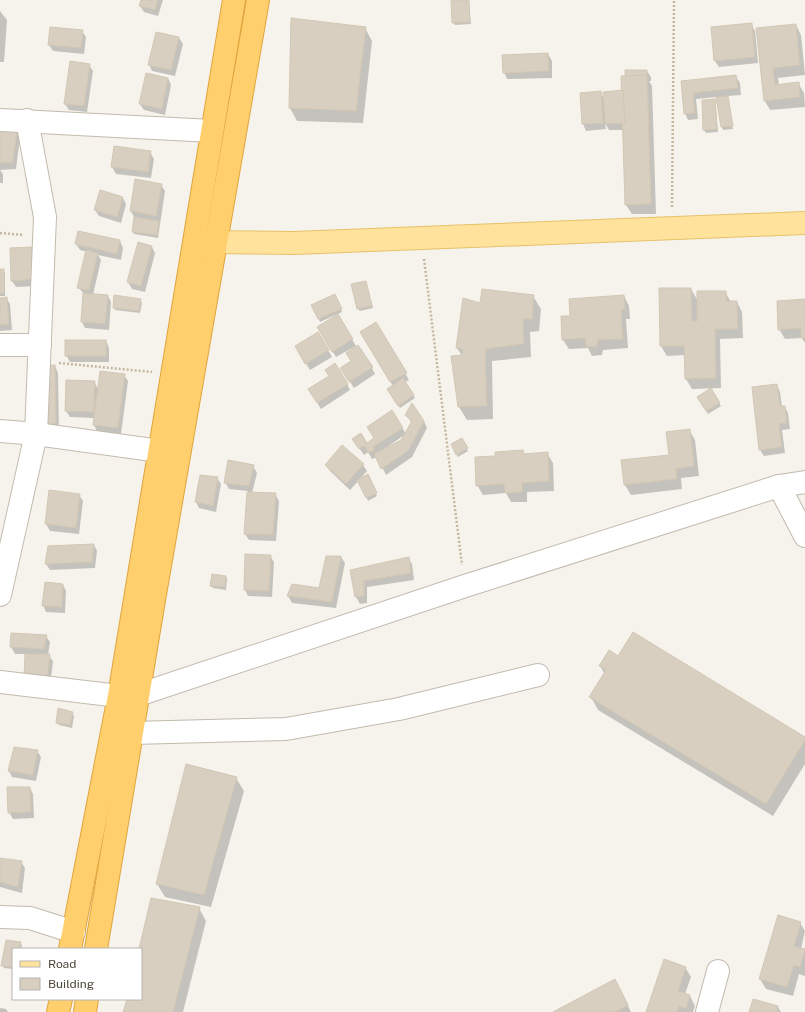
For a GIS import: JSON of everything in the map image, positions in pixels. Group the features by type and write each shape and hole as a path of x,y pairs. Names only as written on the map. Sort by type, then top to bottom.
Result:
{"highway":[{"path":"72,941 129,695 205,242 212,131 234,0"},
{"path":"96,948 132,733 129,695 160,451 172,374 205,242 258,0"},
{"path":"58,1012 61,1000"},
{"path":"85,1012 87,1000"}],"main road":[{"path":"205,242 294,243 805,223"}],"street":[{"path":"0,120 27,120 212,131"},
{"path":"0,595 36,434 45,217 27,120"},
{"path":"0,345 39,353"},
{"path":"0,432 36,434 160,451"},
{"path":"0,682 129,695 779,486 805,482"},
{"path":"779,486 805,536"},
{"path":"132,733 286,729 398,709 538,675"},
{"path":"0,917 30,918 72,941"},
{"path":"707,1012 718,971"}],"path":[{"path":"672,228 674,0"},
{"path":"422,238 465,586"},
{"path":"39,353 172,374"}],"building":[{"path":"141,0 158,0 155,10 139,6"},
{"path":"451,0 469,0 470,22 452,23"},
{"path":"291,18 366,27 356,111 289,108"},
{"path":"752,23 755,57 714,61 711,27"},
{"path":"796,24 800,65 773,68 775,85 799,82 800,97 764,101 756,28"},
{"path":"50,27 83,30 81,48 48,45"},
{"path":"156,32 179,37 171,70 148,65"},
{"path":"548,53 549,71 503,73 502,55"},
{"path":"70,61 90,64 84,106 64,104"},
{"path":"625,70 647,70 649,126 626,127"},
{"path":"146,73 168,78 162,109 139,104"},
{"path":"647,75 651,204 625,205 621,76"},
{"path":"736,75 738,88 693,93 695,113 684,114 681,81"},
{"path":"623,90 625,123 605,124 603,92"},
{"path":"601,91 603,123 582,124 580,93"},
{"path":"728,96 733,126 721,127 716,97"},
{"path":"715,99 717,129 703,130 702,100"},
{"path":"17,131 13,162 0,163 0,132"},
{"path":"114,146 151,151 148,172 111,167"},
{"path":"135,179 162,184 156,216 130,211"},
{"path":"100,190 123,197 117,217 94,210"},
{"path":"134,217 159,221 157,235 132,232"},
{"path":"78,231 120,240 117,254 75,244"},
{"path":"138,242 152,246 141,286 127,282"},
{"path":"33,247 35,279 11,281 10,248"},
{"path":"86,250 98,253 89,290 77,288"},
{"path":"0,269 4,269 4,293 0,293"},
{"path":"366,281 372,306 357,309 351,284"},
{"path":"659,288 691,288 692,321 697,321 697,291 726,291 726,301 737,301 738,329 715,329 716,378 685,379 684,346 660,346"},
{"path":"482,289 534,295 532,319 523,319 524,344 485,349 487,406 458,407 451,356 462,355 463,349 456,348 463,298 480,303"},
{"path":"83,293 108,295 105,324 81,322"},
{"path":"335,294 342,309 318,319 311,305"},
{"path":"114,295 141,299 139,311 113,308"},
{"path":"624,295 625,309 621,309 623,339 598,340 597,346 586,347 585,338 562,340 561,316 570,316 569,299"},
{"path":"7,297 9,324 0,325 0,298"},
{"path":"805,299 805,338 801,338 801,328 778,330 777,301"},
{"path":"338,314 353,339 332,352 317,327"},
{"path":"376,322 407,373 390,382 360,332"},
{"path":"318,332 329,350 305,364 295,346"},
{"path":"65,340 106,340 106,356 65,356"},
{"path":"358,345 373,367 349,382 340,368 351,361 346,353"},
{"path":"335,363 348,384 317,403 308,389 329,376 325,370"},
{"path":"55,365 56,424 43,424 42,366"},
{"path":"100,371 125,374 118,428 93,425"},
{"path":"403,378 414,395 398,406 387,389"},
{"path":"66,380 95,381 94,412 65,411"},
{"path":"777,384 780,406 785,406 787,423 779,424 782,447 759,450 752,387"},
{"path":"711,388 720,403 706,411 697,397"},
{"path":"412,403 424,421 408,451 381,469 374,454 401,440 412,421 405,415"},
{"path":"392,410 403,428 373,447 375,450 368,453 364,446 359,449 352,439 361,433 367,443 374,438 367,427"},
{"path":"690,429 694,466 676,469 677,479 624,485 621,460 669,455 666,432"},
{"path":"462,438 468,448 456,455 451,444"},
{"path":"342,445 364,464 346,484 325,465"},
{"path":"523,450 524,454 548,452 549,481 522,483 522,492 505,493 504,484 476,486 475,457 495,456 495,452"},
{"path":"228,460 254,465 249,486 224,483"},
{"path":"368,474 377,493 366,498 357,480"},
{"path":"200,475 218,477 213,506 195,502"},
{"path":"49,490 80,494 76,528 45,524"},
{"path":"247,492 276,493 273,535 244,534"},
{"path":"94,544 92,562 45,564 48,546"},
{"path":"245,554 271,555 269,591 244,590"},
{"path":"326,556 341,556 332,602 287,596 292,584 319,588"},
{"path":"409,557 411,573 364,581 364,596 355,597 350,570"},
{"path":"212,574 226,576 225,587 210,586"},
{"path":"45,582 63,584 62,607 42,606"},
{"path":"633,632 805,737 805,740 766,804 589,697 606,670 599,666 609,650 618,656"},
{"path":"11,633 47,635 44,649 10,647"},
{"path":"25,654 50,654 47,681 24,679"},
{"path":"58,708 73,712 70,725 56,723"},
{"path":"14,747 38,750 33,775 8,771"},
{"path":"186,764 237,777 204,895 156,884"},
{"path":"7,787 30,787 31,812 8,813"},
{"path":"0,858 22,861 18,887 0,882"},
{"path":"151,898 200,907 173,1012 123,1012 127,1000 142,1000 142,948 139,948"},
{"path":"778,915 801,922 794,946 805,949 800,967 794,965 787,987 759,979"},
{"path":"6,940 21,942 19,948 12,948 12,967 1,966"},
{"path":"664,959 686,967 678,991 690,995 686,1009 679,1006 677,1012 646,1012"},
{"path":"615,979 628,1005 615,1012 553,1012"},
{"path":"753,999 778,1006 777,1012 749,1012"}]}
